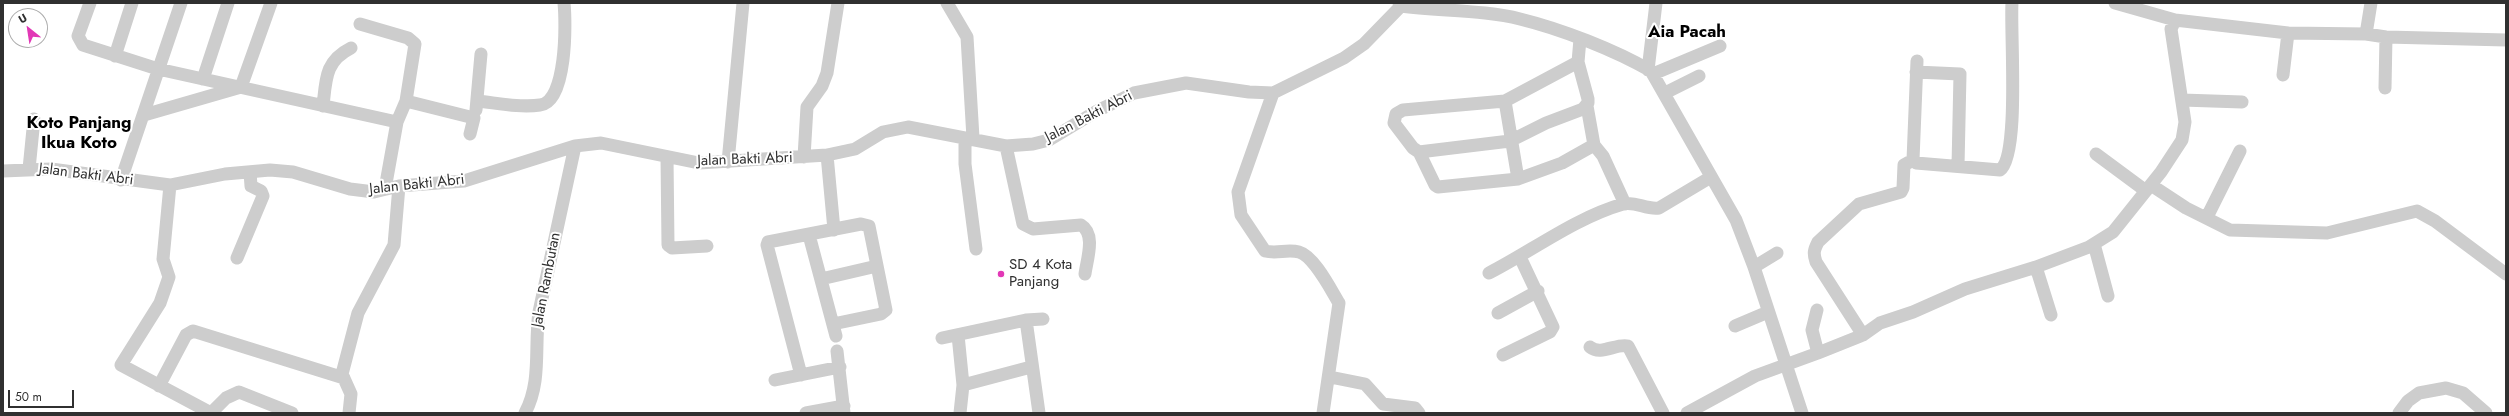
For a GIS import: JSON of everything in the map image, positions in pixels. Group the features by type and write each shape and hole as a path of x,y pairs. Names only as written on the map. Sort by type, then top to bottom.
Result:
{"street":[{"path":"90,3 78,36 79,41 83,45 158,69 242,86 397,122"},
{"path":"115,56 132,3"},
{"path":"122,180 181,3"},
{"path":"202,79 228,3"},
{"path":"242,86 271,3"},
{"path":"478,101 541,105 552,98 556,93 560,78 566,25 564,3"},
{"path":"728,162 743,3"},
{"path":"804,157 807,107 822,86 827,73 838,3"},
{"path":"947,3 967,37 969,138 965,164 976,249"},
{"path":"1650,72 1656,3"},
{"path":"1913,160 1916,163 1958,166 1995,171 2004,168 2007,162 2014,100 2012,3"},
{"path":"2115,3 2175,20 2288,33 2366,34 2386,38 2506,37"},
{"path":"2366,34 2371,3"},
{"path":"1323,413 1330,377 1339,303 1311,260 1300,252 1274,254 1265,251 1241,215 1238,192 1273,93 1344,58 1364,44 1400,5 1520,19 1580,39 1636,62 1650,72 1665,93 1736,220 1754,267 1802,413"},
{"path":"1687,413 1755,376 1862,335 1880,323 1913,312 1965,289 2036,267 2094,244 2113,232 2149,188 2182,140 2185,122 2171,29 2175,20"},
{"path":"360,24 413,40 416,50 406,102 397,122 385,189"},
{"path":"2283,75 2288,33"},
{"path":"2385,88 2386,38"},
{"path":"1580,39 1578,62 1588,99 1587,106 1594,145 1603,156 1625,204"},
{"path":"1650,72 1720,46"},
{"path":"323,106 325,84 331,63 339,54 352,48"},
{"path":"470,134 478,101 481,54"},
{"path":"1578,62 1505,101 1402,110 1396,114 1394,123 1413,148 1419,152 1435,185 1438,187 1518,179 1562,163 1594,145"},
{"path":"1913,160 1916,66 1960,74 1958,166"},
{"path":"1665,93 1699,76"},
{"name":"Jalan Bakti Abri","path":"3,171 29,169 80,172 122,180 170,185 225,174 250,172 293,172 364,192 399,186 464,181 575,146 601,143 698,163 827,155 855,149 883,132 897,128 920,128 1006,146 1033,144 1049,140 1119,99 1169,85 1186,83 1243,91 1273,93"},
{"path":"144,115 242,86"},
{"path":"2182,100 2242,102"},
{"path":"1505,101 1510,141 1518,179"},
{"path":"406,102 474,118"},
{"path":"1419,152 1510,141 1587,106"},
{"path":"29,169 34,119"},
{"name":"Jalan Rambutan","path":"525,413 533,396 537,378 536,333 539,312 575,146"},
{"path":"1006,146 1023,224 1033,229 1081,225 1086,228 1090,238 1085,274"},
{"path":"2206,218 2240,151"},
{"path":"2096,154 2149,188 2230,230 2311,234 2341,230 2417,212 2431,218 2506,274"},
{"path":"827,155 834,230"},
{"path":"667,157 668,246 672,248 707,246"},
{"path":"1862,335 1816,262 1813,254 1814,249 1818,242 1859,204 1900,192 1903,188 1904,165 1913,160"},
{"path":"237,258 262,196 260,191 251,186 250,172"},
{"path":"1489,273 1568,229 1625,204 1638,204 1651,209 1659,208 1711,177"},
{"path":"170,185 163,260 169,277 160,303 121,365 211,413 226,398 239,392 292,413"},
{"path":"349,413 352,394 342,374 358,313 394,245 399,186"},
{"path":"801,375 767,245 768,242 861,224 870,226 886,310 835,330 809,235"},
{"path":"2094,244 2108,296"},
{"path":"1754,267 1778,253"},
{"path":"1503,355 1552,330 1553,322 1520,257"},
{"path":"821,280 877,266"},
{"path":"2036,267 2051,315"},
{"path":"1498,313 1538,291"},
{"path":"1817,310 1812,330 1818,353"},
{"path":"1735,326 1768,312"},
{"path":"942,338 1026,320 1043,319"},
{"path":"1026,320 1031,367 1039,413"},
{"path":"159,386 186,335 193,331 344,378"},
{"path":"958,335 963,385 960,413"},
{"path":"1590,347 1597,350 1620,345 1628,346 1662,413"},
{"path":"806,413 844,409 837,351"},
{"path":"775,380 840,367"},
{"path":"963,385 1031,367"},
{"path":"1330,377 1365,384 1383,404 1415,408 1419,413"},
{"path":"2399,413 2408,401 2419,393 2446,388 2463,393 2486,413"}],"place":[{"name":"SD 4 Kota Panjang","path":"1001,274"}],"district":[{"name":"Aia Pacah","path":"1687,33"},
{"name":"Koto Panjang Ikua Koto","path":"79,134"}]}
